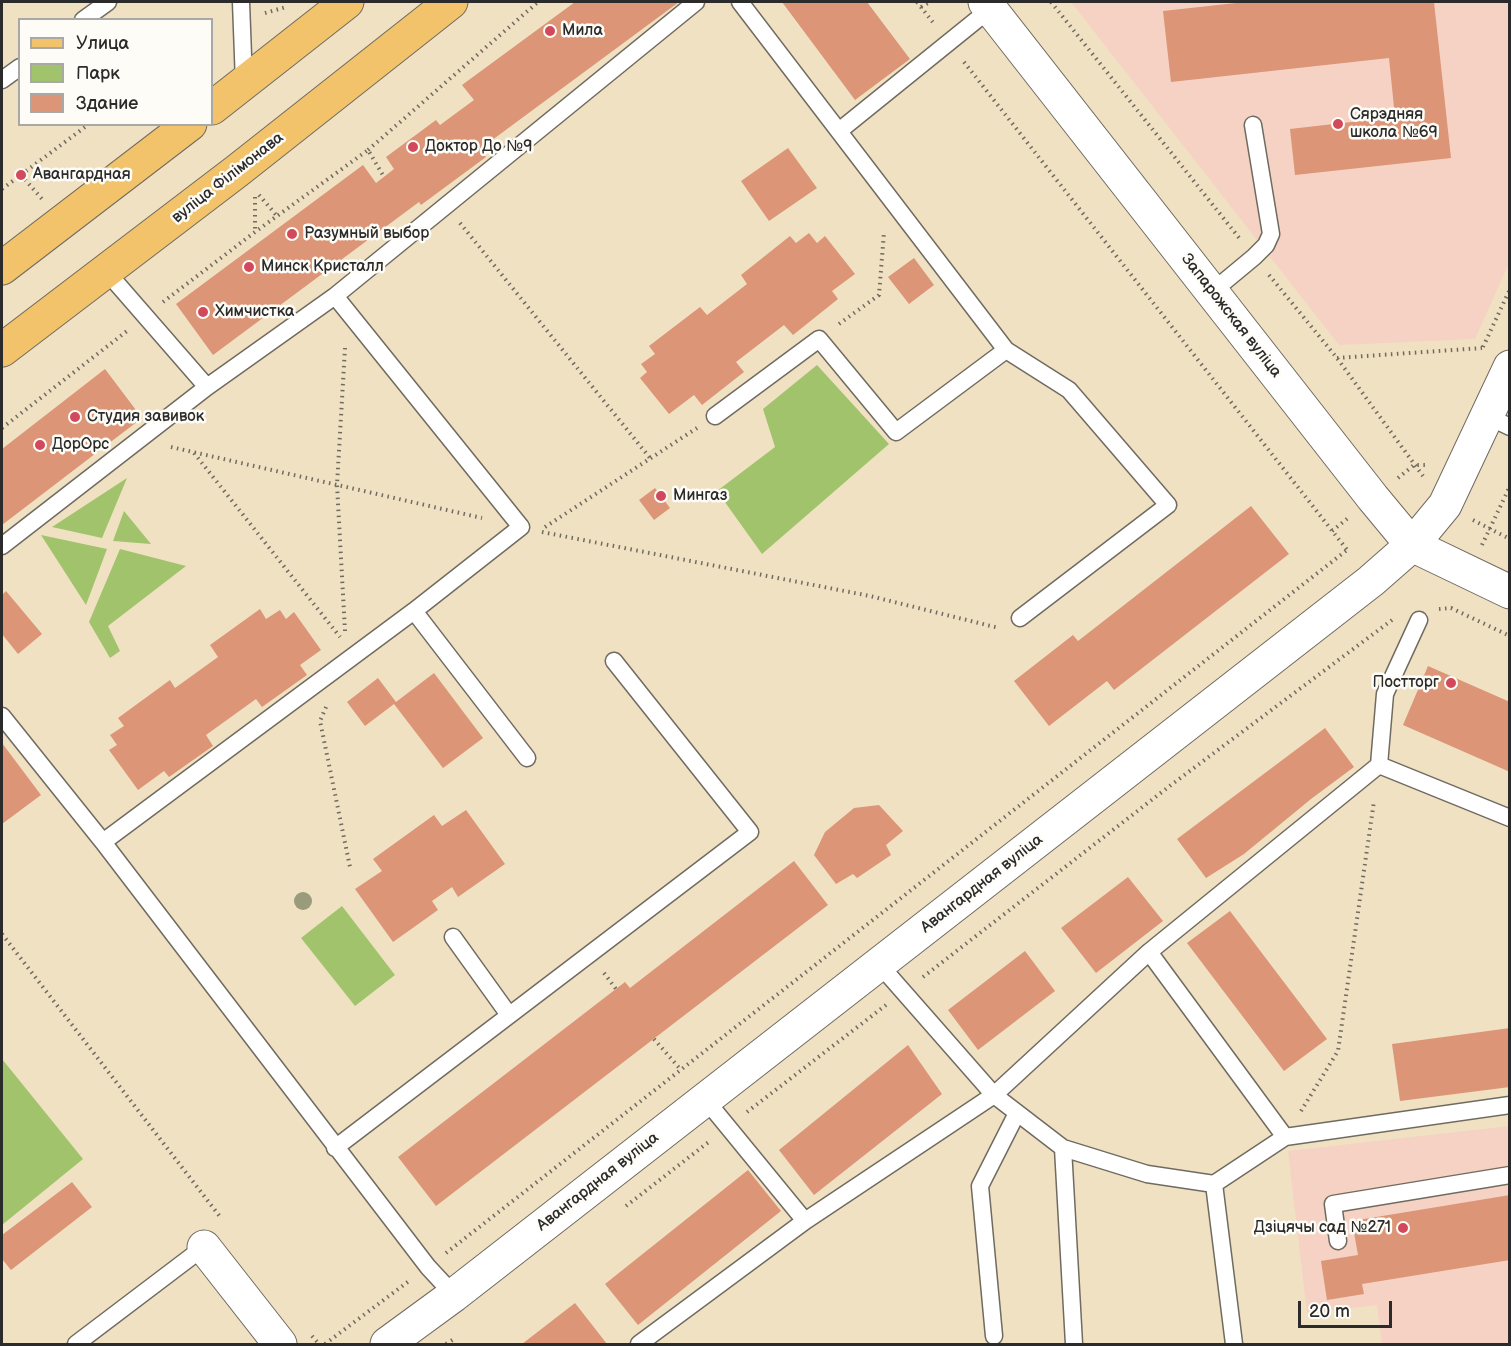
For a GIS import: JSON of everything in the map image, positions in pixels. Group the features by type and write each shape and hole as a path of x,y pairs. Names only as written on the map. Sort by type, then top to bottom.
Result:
{"main road":[{"path":"213,107 347,2"},
{"name":"вуліца Філімонава","path":"2,350 237,171 451,2"},
{"path":"2,268 187,126"}],"street":[{"name":"Запарожская вуліца","path":"991,4 1373,498 1412,544 1509,592"},
{"name":"Авангардная вуліца","path":"387,1344 454,1295 1371,581 1412,544 1445,505 1498,422 1509,367"},
{"path":"215,1235 280,1344"}],"lane":[{"path":"86,18 108,2"},
{"path":"241,2 244,82"},
{"path":"2,546 207,387 335,296 696,2"},
{"path":"740,2 1006,350 1069,390 1168,505 1020,618"},
{"path":"839,131 991,4"},
{"path":"2,80 18,68"},
{"path":"1213,291 1254,257 1266,245 1271,234 1253,125"},
{"path":"106,271 207,387"},
{"path":"103,842 414,611 521,527 335,296"},
{"path":"715,416 819,339 896,432 1006,350"},
{"path":"414,611 526,758"},
{"path":"639,1344 805,1221 994,1095 1149,952 1379,765 1385,694 1425,614"},
{"path":"335,1148 750,832 614,661"},
{"path":"2,716 103,842 335,1148 428,1267 454,1295"},
{"path":"1379,765 1509,818"},
{"path":"453,936 509,1015"},
{"path":"1149,952 1285,1137"},
{"path":"879,964 994,1095 1063,1148 1147,1174 1214,1184 1285,1137 1509,1105"},
{"path":"705,1099 805,1221"},
{"path":"994,1336 980,1185 1017,1113"},
{"path":"1063,1148 1074,1344"},
{"path":"1338,1241 1333,1204 1509,1175"},
{"path":"1214,1184 1234,1344"},
{"path":"76,1344 215,1235"}],"path":[{"path":"277,216 255,190 255,232 368,150 538,2"},
{"path":"917,2 1371,581"},
{"path":"921,8 930,2"},
{"path":"1051,2 1337,358 1445,505 1509,539"},
{"path":"2,189 86,126"},
{"path":"368,150 384,177"},
{"path":"819,339 879,295 887,193"},
{"path":"447,207 650,458"},
{"path":"1477,359 1509,289"},
{"path":"194,452 345,643 337,485 347,312"},
{"path":"1337,358 1482,348"},
{"path":"715,416 539,531 870,596 1004,629 1020,618"},
{"path":"139,440 521,527"},
{"path":"1332,531 1414,465 1427,465 1432,455"},
{"path":"325,1344 332,1342 1347,550"},
{"path":"1425,614 1451,608 1509,636"},
{"path":"346,661 320,721 350,867"},
{"path":"1285,1137 1338,1051 1379,765"},
{"path":"2,934 215,1235"},
{"path":"654,1039 681,1070"},
{"path":"312,1335 319,1344"}],"shaded area":[{"name":"Сярэдняя школа №69","path":"1071,2 1509,2 1509,263 1475,339 1339,345"},
{"name":"Дзіцячы сад №271","path":"1509,1126 1509,1344 1382,1344 1377,1305 1307,1313 1288,1151"}],"green space":[{"path":"817,365 889,444 762,554 717,491 775,447 763,409"},
{"path":"127,478 102,538 52,527"},
{"path":"124,511 151,544 113,541"},
{"path":"41,535 107,549 86,605"},
{"path":"120,549 186,566 108,626 120,651 110,658 89,622"},
{"path":"342,906 395,975 355,1006 301,938"},
{"path":"2,1059 83,1159 2,1225"}],"building":[{"path":"575,2 679,2 480,149 486,157 421,205 419,202 213,355 176,304 363,165 376,183 394,169 386,157 436,120 440,125 474,100 462,85"},
{"path":"782,2 867,2 910,59 855,100"},
{"path":"1245,2 1434,2 1451,158 1295,175 1290,129 1395,117 1389,58 1171,82 1163,11"},
{"path":"788,148 817,188 769,221 741,181"},
{"path":"809,233 817,243 825,236 855,274 832,291 838,299 793,335 784,325 736,362 744,372 702,405 694,395 669,414 640,378 647,372 641,364 655,354 649,346 700,307 707,315 747,284 741,275 790,236 796,243"},
{"path":"914,258 934,285 909,304 888,277"},
{"path":"105,369 142,418 2,525 2,449"},
{"path":"655,488 670,508 654,520 639,500"},
{"path":"1251,506 1289,554 1114,690 1107,681 1049,726 1014,681 1073,635 1078,641"},
{"path":"6,591 42,634 18,654 2,634 2,595"},
{"path":"260,609 266,619 280,610 286,619 294,612 321,650 300,665 307,675 262,707 256,699 206,735 213,746 169,777 164,771 138,790 109,750 117,745 110,735 124,726 118,718 170,680 175,688 218,657 210,645"},
{"path":"1428,666 1510,702 1510,772 1403,725"},
{"path":"434,673 483,738 443,768 394,704 365,726 347,702 378,678 396,702"},
{"path":"1325,728 1354,767 1244,854 1206,878 1177,839"},
{"path":"2,743 41,795 2,824"},
{"path":"879,805 903,831 886,845 891,855 857,878 853,874 836,884 814,855 825,832 854,808"},
{"path":"466,810 505,864 458,897 452,887 432,901 438,910 393,942 355,889 382,871 373,859 434,815 442,826"},
{"path":"794,861 828,905 436,1206 398,1157 625,982 630,988"},
{"path":"1128,877 1163,921 1096,973 1061,928"},
{"path":"1230,911 1327,1039 1284,1071 1187,943"},
{"path":"1025,951 1055,991 978,1050 948,1010"},
{"path":"1510,1028 1510,1087 1400,1101 1392,1044"},
{"path":"908,1045 942,1094 814,1195 779,1150"},
{"path":"748,1170 781,1211 638,1325 605,1284"},
{"path":"72,1182 92,1207 11,1270 2,1259 2,1235"},
{"path":"1510,1195 1510,1260 1362,1284 1364,1294 1327,1300 1321,1261 1358,1255 1352,1221"},
{"path":"575,1303 607,1344 522,1344"}],"place":[{"name":"Мила","path":"550,31"},
{"name":"Сярэдняя школа №69","path":"1338,124"},
{"name":"Доктор До №9","path":"413,147"},
{"name":"Авангардная","path":"21,175"},
{"name":"Разумный выбор","path":"292,234"},
{"name":"Минск Кристалл","path":"249,267"},
{"name":"Химчистка","path":"203,312"},
{"name":"Студия завивок","path":"75,417"},
{"name":"ДорОрс","path":"40,445"},
{"name":"Мингаз","path":"661,496"},
{"name":"Постторг","path":"1451,683"},
{"name":"Дзіцячы сад №271","path":"1403,1228"}]}
